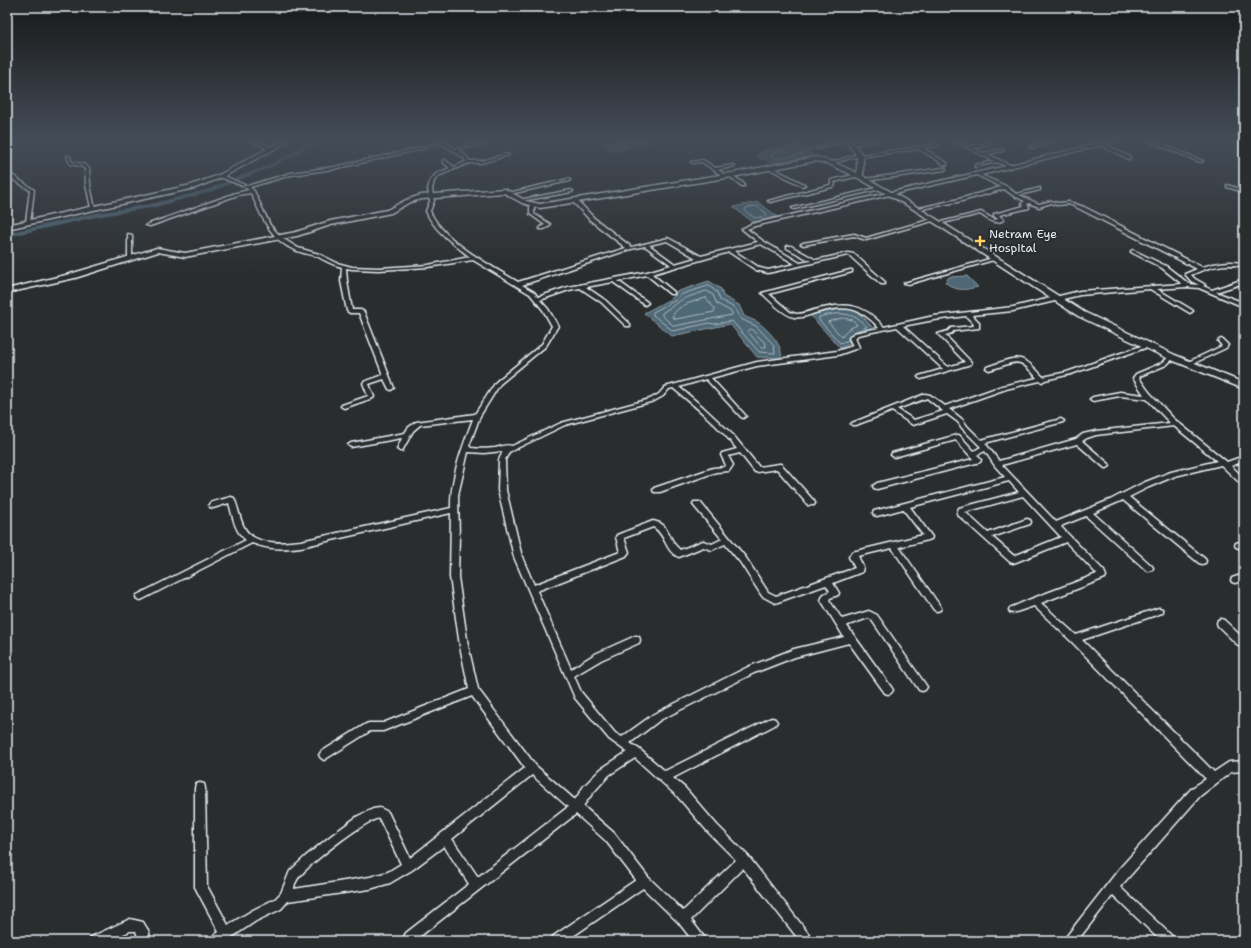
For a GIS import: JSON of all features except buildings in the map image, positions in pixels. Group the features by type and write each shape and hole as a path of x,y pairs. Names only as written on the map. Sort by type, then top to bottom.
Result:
{"street":[{"path":"25,185 32,190 28,222"},
{"path":"90,185 93,208"},
{"path":"7,227 185,189 195,185"},
{"path":"431,185 432,201 428,211 442,232 474,258 532,293 545,308 555,326 544,345 498,383 477,416 466,446 454,495 454,577 464,646 474,691 532,769 610,837 644,881 683,919 700,941"},
{"path":"510,193 545,185"},
{"path":"7,291 72,276 130,257 163,250 179,255 185,255 297,234 330,223 390,212 412,199 500,191 510,193 532,205 575,200 668,185"},
{"path":"770,201 832,185"},
{"path":"875,185 917,209 1092,320 1172,358 1244,386"},
{"path":"800,265 761,242 745,228 889,193 928,185"},
{"path":"1001,185 1015,195 1039,206 1050,202 1057,204 1069,203 1082,208 1202,270"},
{"path":"246,186 252,191 268,225 279,238 296,249 344,266 379,269 450,264 474,258"},
{"path":"1228,186 1244,191"},
{"path":"917,209 960,200 1005,187"},
{"path":"794,208 880,188"},
{"path":"1015,195 1038,189"},
{"path":"148,225 224,198 252,191"},
{"path":"521,200 571,191"},
{"path":"575,200 592,218 630,248"},
{"path":"803,244 854,234 866,239 981,213 994,221 1002,220 996,215 1027,207 1024,203 1030,202"},
{"path":"532,205 532,214 548,225 542,228"},
{"path":"130,234 130,257"},
{"path":"518,284 630,248 668,239 700,258"},
{"path":"537,299 582,287 648,273 761,242"},
{"path":"645,244 674,265"},
{"path":"789,247 815,261"},
{"path":"731,251 763,271 773,271 846,254 852,255 883,283"},
{"path":"1133,251 1164,267 1187,285"},
{"path":"907,283 994,259"},
{"path":"1244,260 1236,263 1227,263 1188,274 1193,280 1209,290 1244,305"},
{"path":"1236,263 1244,266"},
{"path":"344,266 344,281 350,311 362,312 391,388"},
{"path":"850,271 765,293 788,313 796,316 848,306 865,312 882,328"},
{"path":"648,273 672,293"},
{"path":"614,280 645,303"},
{"path":"466,446 469,450 474,451 501,450 563,424 652,400 661,395 668,388 674,386 758,364 838,353 856,347 852,338 856,334 882,328 934,318 1013,309 1080,293 1187,285 1209,290 1244,281"},
{"path":"582,287 603,301 628,325"},
{"path":"1152,288 1190,311"},
{"path":"921,377 969,363 941,334 950,332 951,330 977,327 976,322 968,315"},
{"path":"898,325 947,369"},
{"path":"1188,364 1224,347 1225,345 1221,340"},
{"path":"892,409 911,422 915,423 1004,387 1042,380 1095,365 1146,346"},
{"path":"1172,358 1164,364 1138,375 1136,378 1147,397 1155,407 1225,464 1244,482"},
{"path":"989,368 1017,359 1022,360 1027,362 1042,380"},
{"path":"344,406 371,397 366,383 386,376"},
{"path":"707,377 742,416"},
{"path":"674,386 706,413 731,437 757,470 779,466 811,503"},
{"path":"1093,399 1120,394 1147,397"},
{"path":"854,424 928,396 961,421 964,427 983,445 997,464 1101,573 1102,576 1013,610"},
{"path":"400,449 412,427 418,423 477,416"},
{"path":"973,454 983,445 1061,421"},
{"path":"997,464 1078,441 1085,436 1096,433 1176,424"},
{"path":"352,445 407,435"},
{"path":"877,486 978,460 957,437 894,455"},
{"path":"1078,441 1107,466"},
{"path":"513,446 506,451 502,460 502,490 518,557 533,589 543,618 578,695 612,736 636,752 681,792 713,829 744,860 807,941"},
{"path":"657,490 715,470 727,469 730,465 724,455 740,450"},
{"path":"1056,527 1060,523 1124,497 1146,484 1173,474 1225,464 1244,458"},
{"path":"1236,474 1244,472"},
{"path":"877,513 1011,478"},
{"path":"1025,493 962,510 961,513 1013,560 1067,538"},
{"path":"1124,497 1202,561"},
{"path":"213,505 230,500 240,529 252,540 282,546 301,544 454,510"},
{"path":"697,504 770,598 775,600 859,570 853,555 928,538 905,506"},
{"path":"1087,512 1149,568"},
{"path":"986,536 1027,522"},
{"path":"533,589 623,554 625,552 620,537 653,524 660,527 674,550 679,554 703,544 712,547 726,540"},
{"path":"140,597 252,540"},
{"path":"894,545 937,608"},
{"path":"1235,580 1244,577"},
{"path":"828,581 835,593 827,596 825,600 850,639 888,690"},
{"path":"1034,601 1075,639 1213,779"},
{"path":"1075,639 1159,611"},
{"path":"843,628 845,622 872,614 922,687"},
{"path":"1221,623 1244,645"},
{"path":"622,743 657,717 751,670 794,653 850,639"},
{"path":"569,675 598,657 636,640"},
{"path":"324,755 369,727 383,727 474,691"},
{"path":"664,777 772,722"},
{"path":"410,937 575,808 588,790 605,772 636,752"},
{"path":"1070,941 1112,887 1196,792 1229,767 1244,766"},
{"path":"286,896 370,883 390,877 408,866 445,838 532,769"},
{"path":"200,788 201,887 226,933"},
{"path":"216,941 226,933 278,904 286,896 293,877 298,871 364,818 376,813 384,816 408,866"},
{"path":"445,838 477,885"},
{"path":"683,919 744,860"},
{"path":"556,941 644,881"},
{"path":"1112,887 1169,941"},
{"path":"95,941 130,925 139,926 143,932 144,941"}],"water":[{"path":"758,202 778,217 754,223 733,207"},
{"path":"967,276 978,287 957,289 945,282 949,277"},
{"path":"709,281 721,289 723,296 739,305 744,316 759,323 771,334 778,343 781,358 757,357 730,324 672,336 644,313 674,297 676,292"},
{"path":"843,308 858,311 872,327 871,332 853,337 854,342 840,348 810,315"}],"waterway":[{"path":"7,235 91,216 155,205 208,191 222,185"}],"place":[{"name":"Netram Eye Hospital","path":"980,241"}]}
